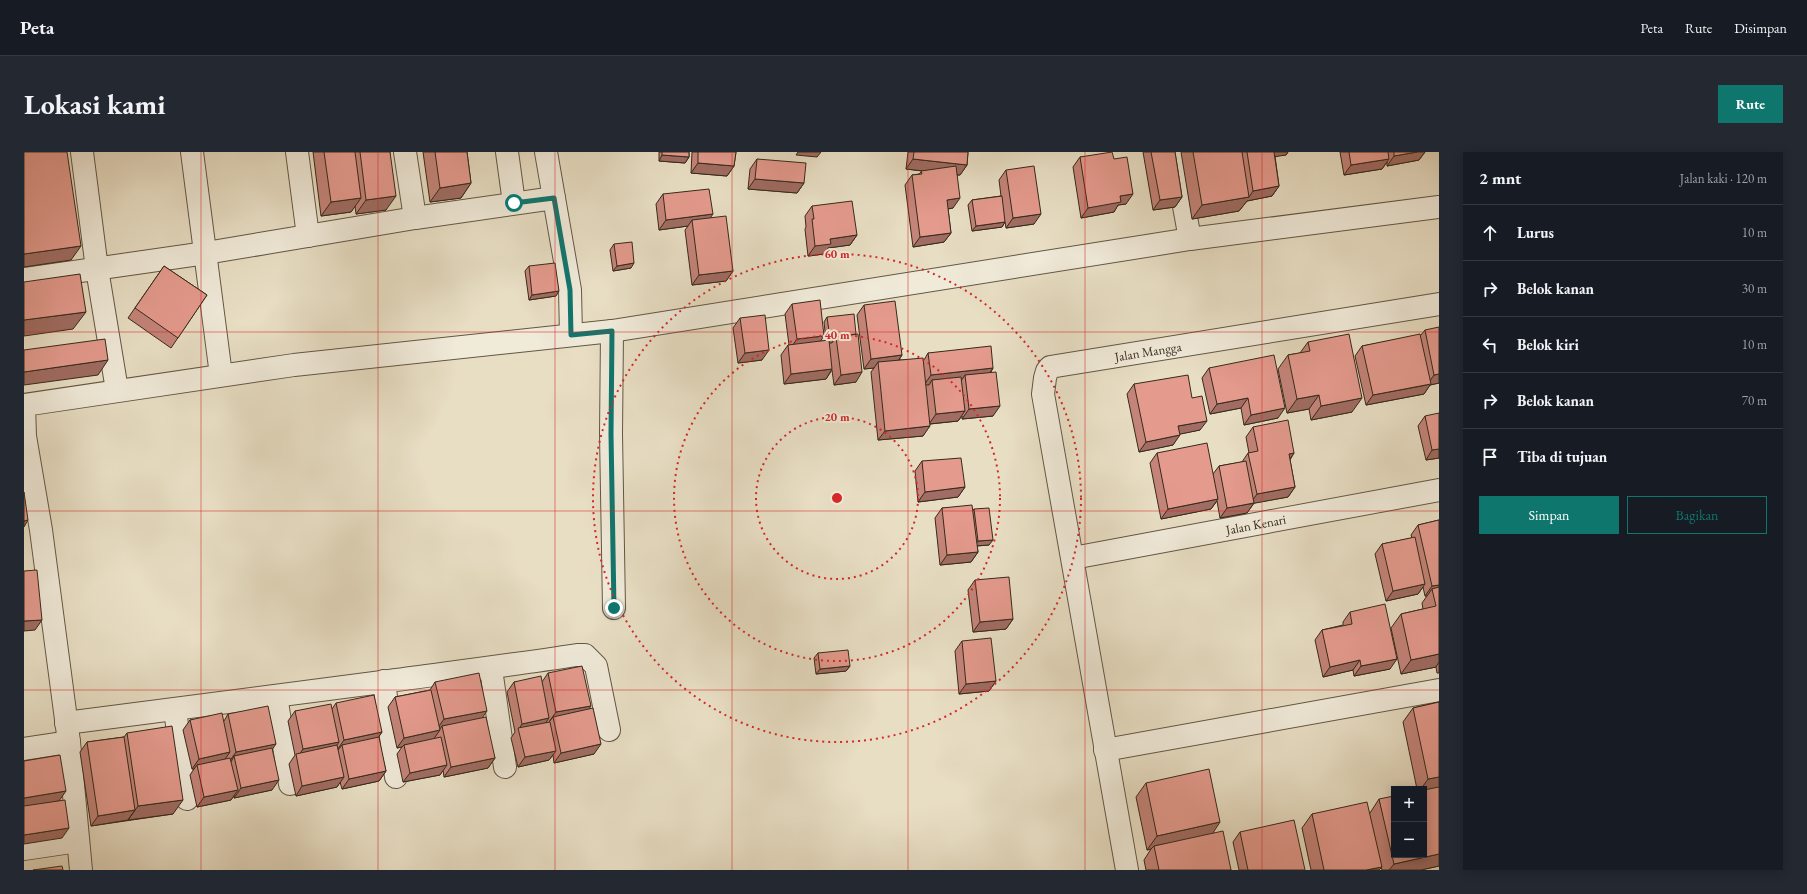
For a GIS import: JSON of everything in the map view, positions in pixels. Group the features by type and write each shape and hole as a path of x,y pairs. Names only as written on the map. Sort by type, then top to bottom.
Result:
{"street":[{"path":"82,152 97,269 117,390"},
{"path":"192,152 221,375"},
{"path":"297,152 308,236"},
{"path":"405,152 416,218"},
{"path":"506,152 514,203"},
{"path":"546,152 570,290 571,335"},
{"path":"1174,152 1190,238"},
{"path":"24,279 206,253 416,218 554,198"},
{"path":"81,870 68,732 33,532 24,405 117,390 294,365 612,331 1190,238 1439,207"},
{"name":"Jalan Mangga","path":"1073,558 1043,394 1047,371 1050,367 1439,304"},
{"path":"612,331 611,434 614,608"},
{"name":"Jalan Kenari","path":"1073,558 1439,490"},
{"path":"1073,558 1105,750 1127,870"},
{"path":"24,749 68,732 175,710 384,681 491,668 577,655 585,655 596,666 609,730"},
{"path":"491,668 505,767"},
{"path":"384,681 396,777"},
{"path":"1105,750 1439,690"},
{"path":"276,696 290,784"},
{"path":"175,710 187,799"},
{"path":"24,849 78,841"}],"building":[{"path":"24,152 67,152 81,246 24,254"},
{"path":"324,152 355,152 361,198 331,202"},
{"path":"360,152 390,152 396,196 366,200"},
{"path":"435,152 467,152 471,183 440,188"},
{"path":"662,152 689,152 689,157 662,155"},
{"path":"698,152 736,152 734,166 698,163"},
{"path":"914,152 968,152 967,165 913,159"},
{"path":"1112,152 1114,159 1127,157 1133,194 1120,196 1121,202 1088,208 1080,157"},
{"path":"1151,152 1175,152 1182,197 1160,200"},
{"path":"1193,152 1242,152 1249,197 1202,205"},
{"path":"1247,152 1274,152 1279,186 1253,191"},
{"path":"1349,152 1388,152 1389,159 1351,165"},
{"path":"1394,152 1417,152 1394,156"},
{"path":"757,159 806,163 804,183 755,179"},
{"path":"956,166 960,198 947,200 951,233 920,237 912,175 922,174 921,171"},
{"path":"1034,166 1041,214 1013,218 1006,170"},
{"path":"709,189 713,214 666,220 663,194"},
{"path":"1002,196 1005,222 976,226 972,200"},
{"path":"852,201 857,235 830,239 831,244 815,246 812,206"},
{"path":"726,216 733,271 699,275 692,220"},
{"path":"632,242 634,263 617,266 614,244"},
{"path":"555,263 559,291 532,295 529,266"},
{"path":"164,266 207,295 178,338 135,308"},
{"path":"80,274 86,312 24,320 24,282"},
{"path":"820,300 824,336 797,339 792,304"},
{"path":"895,301 902,355 871,359 864,305"},
{"path":"854,314 856,334 830,338 827,317"},
{"path":"765,315 769,350 745,353 740,318"},
{"path":"1439,327 1439,374 1434,375 1425,330"},
{"path":"858,334 862,372 841,375 836,337"},
{"path":"1349,334 1362,398 1321,406 1319,395 1297,399 1288,355 1310,351 1308,342"},
{"path":"1420,334 1431,384 1373,395 1362,346"},
{"path":"105,339 108,360 24,372 24,350"},
{"path":"829,340 832,369 791,374 788,345"},
{"path":"991,346 993,368 931,375 928,353"},
{"path":"1274,355 1285,408 1251,415 1248,398 1217,404 1209,368"},
{"path":"923,358 930,426 885,431 878,362"},
{"path":"996,372 1000,406 969,409 965,375"},
{"path":"1188,375 1192,398 1202,396 1207,421 1178,426 1180,435 1146,442 1134,384"},
{"path":"961,377 965,411 936,414 932,380"},
{"path":"1439,413 1439,449 1432,450 1425,416"},
{"path":"1288,420 1294,453 1289,454 1295,487 1257,494 1248,453 1258,451 1253,427"},
{"path":"1207,443 1218,499 1168,509 1157,453"},
{"path":"961,458 965,487 925,492 922,461"},
{"path":"1246,461 1254,503 1227,508 1219,466"},
{"path":"24,492 28,520 24,521"},
{"path":"972,505 978,552 947,555 942,508"},
{"path":"989,508 993,540 978,541 974,509"},
{"path":"1439,520 1439,585 1432,586 1418,525"},
{"path":"1415,537 1425,584 1393,591 1382,544"},
{"path":"37,570 42,620 24,621 24,571"},
{"path":"1009,577 1013,619 980,622 975,580"},
{"path":"1439,587 1439,654 1411,660 1401,614 1436,606 1432,589"},
{"path":"1385,604 1397,659 1361,666 1360,660 1330,667 1322,630 1352,624 1350,612"},
{"path":"991,638 996,681 966,684 962,641"},
{"path":"848,650 850,666 820,669 818,653"},
{"path":"582,666 591,706 556,712 548,673"},
{"path":"479,673 487,711 444,719 435,682"},
{"path":"541,676 549,718 522,724 514,682"},
{"path":"431,690 440,730 404,738 395,697"},
{"path":"374,695 382,732 344,740 336,703"},
{"path":"1439,702 1439,777 1428,779 1413,708"},
{"path":"331,704 339,742 303,749 295,711"},
{"path":"268,706 276,744 236,752 228,714"},
{"path":"593,708 601,744 561,753 553,717"},
{"path":"222,713 230,752 199,759 190,720"},
{"path":"486,717 495,758 451,767 442,726"},
{"path":"550,722 556,751 525,757 518,728"},
{"path":"172,726 183,800 138,806 127,733"},
{"path":"124,737 135,810 98,816 87,742"},
{"path":"379,737 386,771 349,779 342,745"},
{"path":"441,737 447,765 410,773 404,745"},
{"path":"337,745 344,777 302,786 296,754"},
{"path":"272,748 279,780 241,788 234,756"},
{"path":"60,755 66,791 24,798 24,761"},
{"path":"230,758 238,790 204,797 197,765"},
{"path":"1209,769 1220,822 1157,836 1146,783"},
{"path":"1439,787 1439,854 1427,857 1427,822 1427,789"},
{"path":"1391,797 1391,851 1379,799"},
{"path":"65,800 69,828 24,835 24,806"},
{"path":"1367,802 1382,867 1366,870 1324,870 1312,814"},
{"path":"1294,820 1305,870 1248,870 1240,832"},
{"path":"1223,831 1231,870 1159,870 1154,846"},
{"path":"1393,858 1421,858 1394,864"},
{"path":"62,866 63,870 33,870"}],"route":[{"path":"514,203 554,198 570,290 571,335 612,331 613,355 611,434 614,608"}]}
